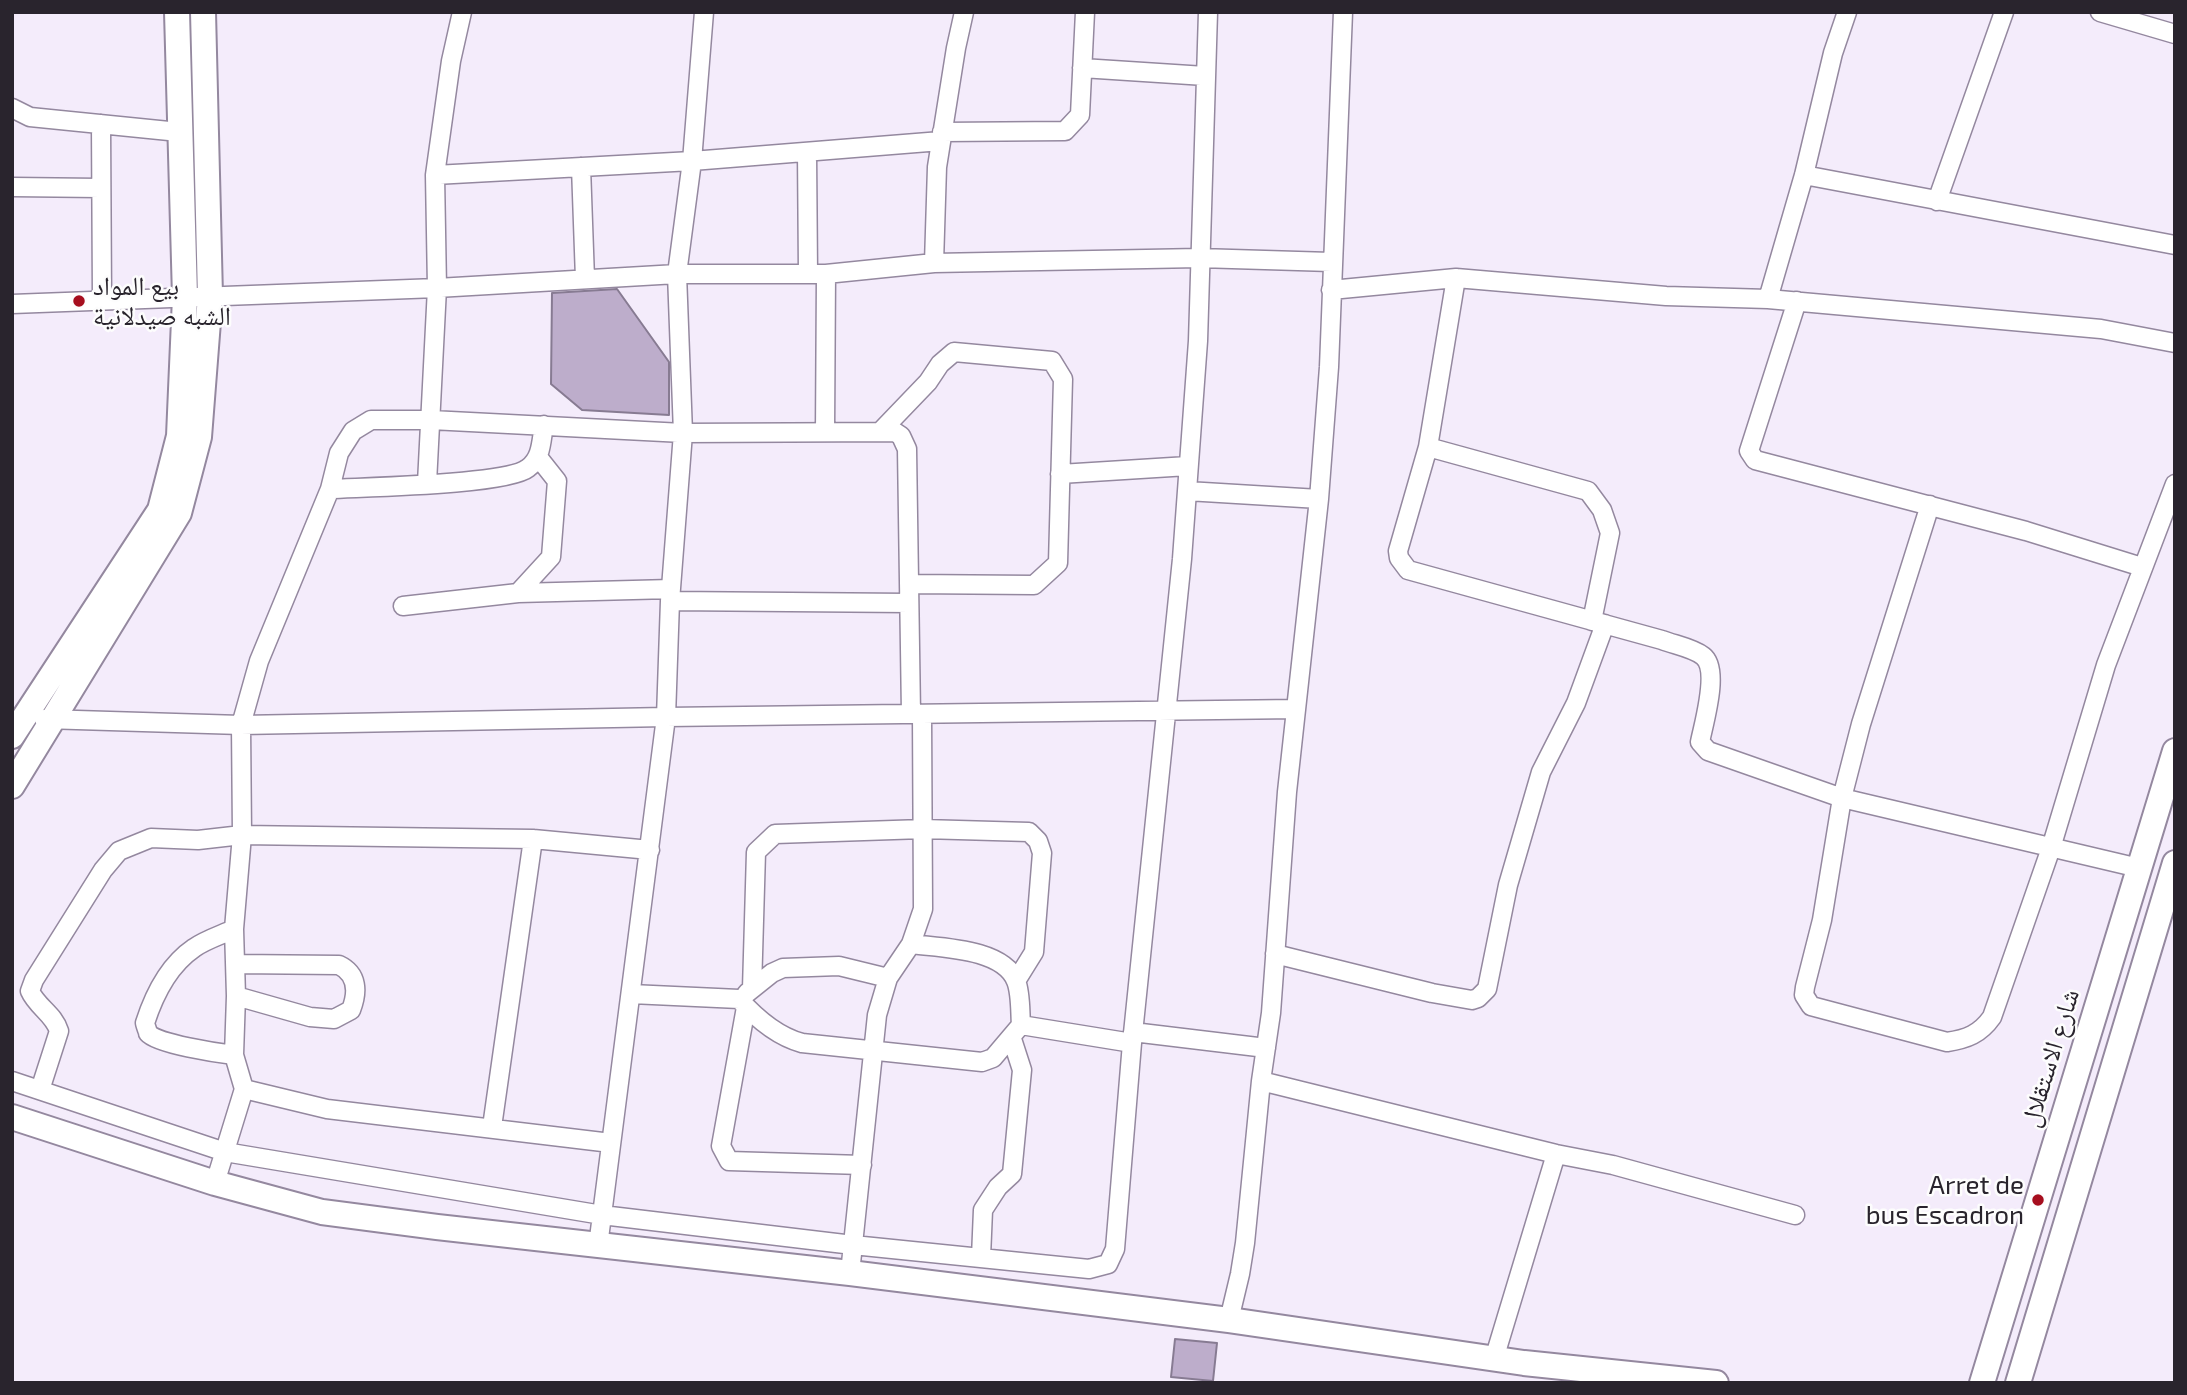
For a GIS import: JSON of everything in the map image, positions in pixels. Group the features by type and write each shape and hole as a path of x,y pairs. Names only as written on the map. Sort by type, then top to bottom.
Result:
{"street":[{"path":"15,727 160,510 179,436 185,297 177,12"},
{"path":"12,786 179,513 200,437 210,296 203,12"},
{"path":"427,483 437,288 435,175 450,61 462,12"},
{"path":"598,1246 666,717 670,595 683,433 677,274 692,161 704,12"},
{"path":"934,263 937,167 964,12"},
{"path":"435,175 692,161 942,137 1065,131 1080,115 1085,12"},
{"path":"12,1081 225,1152 602,1214 853,1245 1089,1269 1108,1264 1115,1249 1187,491 1198,341 1208,12"},
{"path":"1229,1320 1245,1243 1261,1081 1271,1013 1287,792 1319,499 1329,367 1331,262 1343,12"},
{"path":"1768,299 1804,175 1833,53 1847,12"},
{"path":"1937,201 2004,12"},
{"path":"2100,12 2175,34"},
{"path":"1082,68 1205,76"},
{"path":"12,108 30,117 179,132"},
{"path":"101,124 102,300"},
{"path":"807,152 808,274"},
{"path":"581,167 585,279"},
{"path":"1804,175 2175,245"},
{"path":"12,187 100,188"},
{"path":"12,303 437,288 677,274 827,274 934,263 1199,258 1331,262"},
{"path":"825,432 827,274"},
{"path":"1331,290 1456,278 1666,296 1797,301 2101,329 2175,343"},
{"path":"1456,278 1428,447 1398,551 1402,564 1408,570 1662,640 1702,655 1708,661 1712,680 1700,741 1708,751 1842,797 2140,867"},
{"path":"1797,301 1749,451 1755,460 2026,531 2142,567"},
{"path":"880,432 928,382 940,364 954,352 1052,361 1063,379 1058,563 1034,585 909,584"},
{"path":"215,1183 244,1089 234,1055 234,929 242,835 241,725 259,661 330,489 339,453 353,431 370,421 431,420 683,433 895,432 901,436 908,449 909,603 923,830 923,909 911,944 888,978 877,1015 850,1273"},
{"path":"330,489 498,478 526,470 538,457 544,425"},
{"path":"1275,954 1432,993 1472,1000 1483,994 1489,979 1507,885 1541,772 1576,703 1598,623 1610,533 1602,510 1588,491 1428,447"},
{"path":"518,593 551,557 557,481 538,457"},
{"path":"1060,474 1188,466"},
{"path":"1930,505 1861,724 1842,797 1822,920 1805,987 1806,1001 1811,1006 1947,1042 1967,1039 1983,1029 1992,1017 2051,848 2106,665 2175,484"},
{"path":"1187,491 1319,499"},
{"path":"403,606 518,593 909,603"},
{"path":"15,727 53,718 241,725 1296,709"},
{"name":"شارع الاستقلال","path":"1982,1383 2175,751"},
{"path":"862,1165 729,1161 721,1146 746,998 756,852 775,834 923,830 1029,832 1038,841 1042,853 1034,953 1016,981 1021,1070 1012,1174 998,1187 983,1210 981,1257"},
{"path":"40,1090 59,1031 57,1022 34,999 30,991 34,980 103,870 119,851 151,838 198,840 242,835 533,839 650,850"},
{"path":"492,1127 533,839"},
{"path":"2018,1383 2175,863"},
{"path":"234,929 194,948 175,965 159,989 145,1023 148,1033 158,1039 234,1055"},
{"path":"911,944 975,953 1004,964 1016,981"},
{"path":"236,964 338,965 348,969 355,980 356,997 351,1010 334,1019 310,1017 236,996"},
{"path":"631,994 746,998 772,973 783,968 839,966 888,978"},
{"path":"746,998 755,1016 790,1040 802,1043 982,1062 993,1058 1017,1032"},
{"path":"1017,1032 1266,1048"},
{"path":"1261,1081 1556,1154 1613,1165 1795,1215"},
{"path":"244,1089 327,1109 611,1143"},
{"path":"12,1117 215,1183 322,1212 850,1273 1229,1320 1494,1359 1716,1383"},
{"path":"1494,1359 1556,1154"}],"building":[{"path":"617,289 669,362 669,415 582,410 551,384 552,293"},
{"path":"1175,1339 1217,1343 1213,1381 1171,1377"}],"place":[{"name":"بيع المواد الشبه صيدلانية","path":"79,301"},
{"name":"Arret de bus Escadron","path":"2038,1200"}]}
